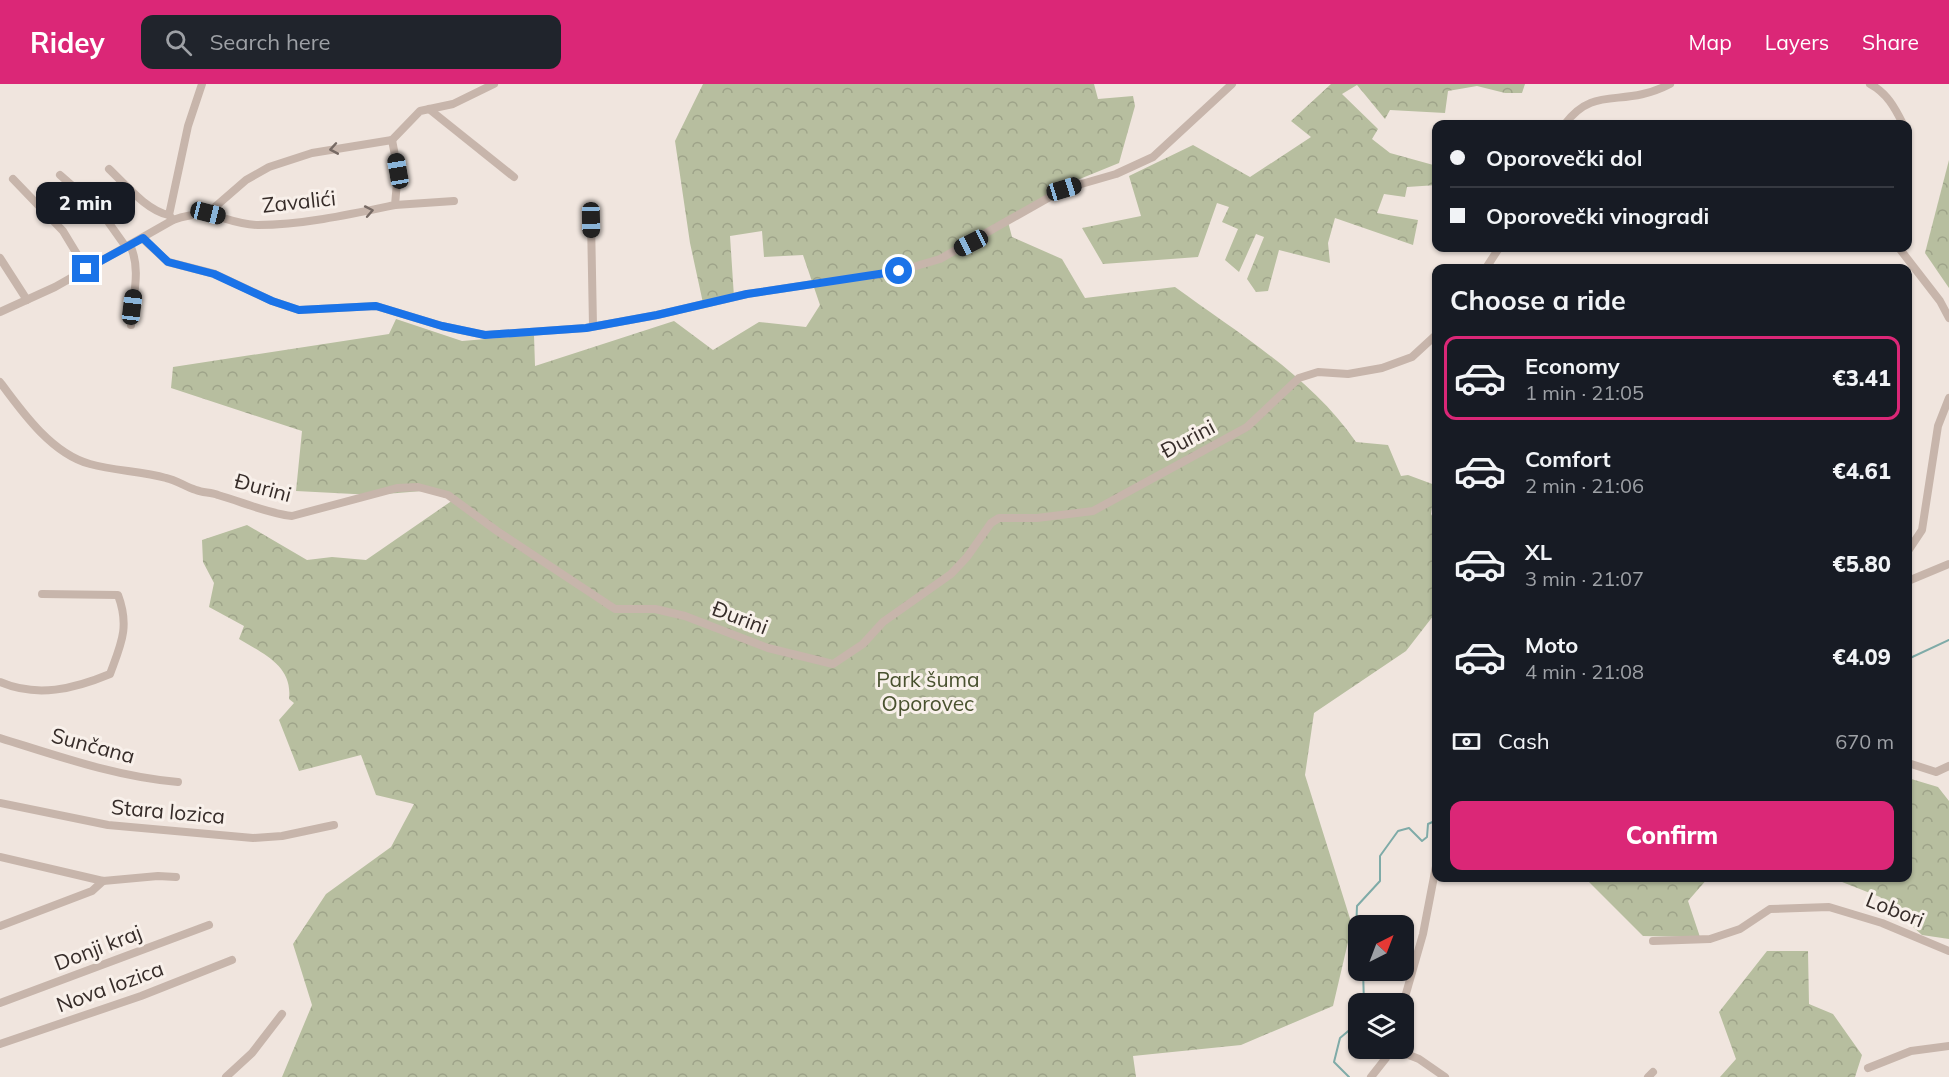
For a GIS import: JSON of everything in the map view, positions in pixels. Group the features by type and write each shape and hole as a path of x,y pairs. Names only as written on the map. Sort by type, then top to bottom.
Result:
{"street":[{"path":"171,218 188,126 202,84"},
{"path":"0,312 143,238 171,218 208,213 246,180 269,167 312,153 392,140 415,114 453,104 494,84"},
{"path":"143,238 168,262 214,274 272,301 299,310 376,306 442,326 485,335 593,326 747,294 899,271 940,259 1064,189 1116,174 1153,157 1232,84"},
{"path":"1567,120 1584,96 1601,91 1632,94 1657,90 1670,84"},
{"path":"1870,84 1881,90 1901,120"},
{"path":"429,109 514,177"},
{"path":"392,140 398,171 395,205"},
{"path":"109,169 136,195 171,218"},
{"path":"60,175 99,209 135,255 137,272 131,326"},
{"path":"14,179 63,231 86,269"},
{"name":"Zavalići","path":"208,213 256,225 327,219 395,205 454,201"},
{"path":"591,220 593,326"},
{"path":"1902,252 1911,264"},
{"path":"0,258 27,300"},
{"path":"1912,265 1940,301 1949,318"},
{"name":"Đurini","path":"0,382 46,437 65,453 87,463 131,474 168,478 198,491 214,493 276,514 292,516 397,488 418,487 448,495 504,536 615,609 656,609 685,616 768,648 833,664 862,644 883,622 951,574 967,557 991,523 999,518 1037,518 1093,511 1247,427 1299,378 1318,372 1348,374 1382,368 1412,357 1432,339"},
{"path":"1912,545 1922,530 1938,426 1949,398"},
{"path":"1912,579 1949,564"},
{"path":"0,682 26,691 54,690 79,687 110,674 124,635 124,613 118,596 42,594"},
{"name":"Sunčana","path":"0,738 84,764 153,780 178,782"},
{"path":"1912,764 1936,772 1949,766"},
{"name":"Stara lozica","path":"0,803 108,825 253,838 282,837 334,825"},
{"path":"0,857 103,881 158,876 176,878"},
{"path":"0,926 92,891 103,881"},
{"path":"1406,993 1424,934 1433,882"},
{"name":"Lobori","path":"1653,941 1710,939 1740,929 1770,909 1817,907 1852,912 1949,951"},
{"name":"Donji kraj","path":"0,1003 209,925"},
{"name":"Nova lozica","path":"0,1044 141,996 232,960"},
{"path":"226,1077 252,1053 282,1014"},
{"path":"1868,1068 1911,1051 1949,1046"},
{"path":"1414,1057 1445,1077"},
{"path":"1371,1077 1385,1059"}],"green space":[{"name":"Park šuma Oporovec","path":"703,84 1094,84 1098,99 1133,96 1135,106 1119,163 1065,185 1007,218 1012,237 1062,259 1085,298 1175,287 1248,339 1296,377 1318,397 1356,442 1388,445 1401,476 1408,475 1432,484 1432,617 1406,651 1314,713 1305,775 1349,915 1348,942 1333,1006 1241,1045 1133,1056 1136,1077 282,1077 312,1005 293,944 326,894 391,847 414,804 376,795 361,755 299,771 279,720 294,703 289,699 286,678 282,669 275,662 239,639 244,626 209,607 214,583 203,562 202,540 247,525 307,560 332,557 366,560 453,500 422,491 373,495 296,491 302,431 171,388 173,367 389,334 396,319 462,341 534,335 535,366 674,321 713,350 759,322 806,327 820,305 803,255 764,257 762,231 730,236 734,297 703,303 690,243 675,141"},
{"path":"1331,84 1525,84 1522,93 1505,93 1477,86 1448,91 1445,113 1390,110 1385,119 1357,85 1342,94 1378,129 1372,139 1390,153 1432,165 1432,185 1407,187 1405,197 1384,194 1377,213 1418,220 1413,245 1335,218 1328,243 1330,263 1279,250 1268,291 1256,292 1247,279 1264,237 1256,234 1239,272 1225,260 1238,229 1222,222 1229,207 1217,203 1198,257 1103,264 1082,228 1141,216 1129,176 1193,145 1250,177 1311,137 1291,121"},
{"path":"1949,160 1949,288 1925,253"},
{"path":"1912,779 1938,787 1949,801 1949,939 1922,935 1880,897 1842,882 1912,882"},
{"path":"1589,882 1705,882 1688,901 1700,937 1643,936"},
{"path":"1767,951 1808,951 1809,1004 1833,1014 1862,1055 1855,1077 1720,1077 1736,1059 1719,1012"}],"waterway":[{"path":"1912,657 1949,640"},
{"path":"1357,915 1357,906 1380,881 1380,856 1398,831 1409,828 1422,841 1427,837 1428,824 1432,822"},
{"path":"1363,981 1364,993"},
{"path":"1348,1031 1340,1038 1334,1062 1349,1077"}],"route":[{"path":"86,269 143,238 159,256 168,262 214,274 272,301 299,310 376,306 462,332 485,335 586,328 657,315 747,294 899,271"}]}
